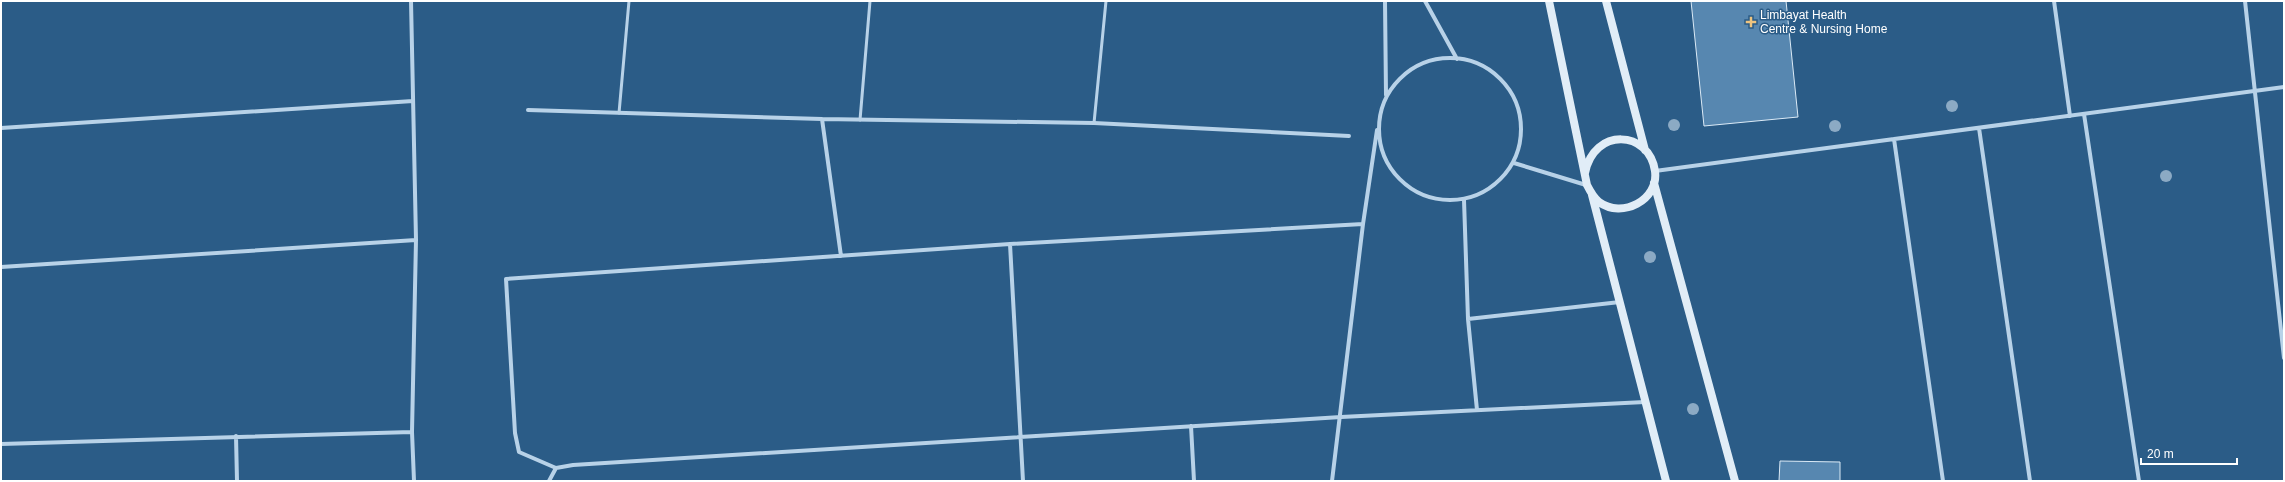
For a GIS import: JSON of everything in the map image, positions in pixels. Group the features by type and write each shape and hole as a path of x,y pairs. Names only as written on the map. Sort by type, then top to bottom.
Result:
{"main road":[{"path":"1549,1 1587,185 1592,195 1666,481"},
{"path":"1606,1 1645,150"},
{"path":"1585,173 1587,162 1593,152 1602,144 1613,140 1625,140 1636,143 1645,150 1652,160 1655,171 1654,182 1650,193 1642,201 1621,209 1600,203 1592,195"},
{"path":"1654,182 1735,481"}],"street":[{"path":"411,1 416,240 412,432 414,481"},
{"path":"1332,481 1341,416 1362,224 1378,126 1386,95 1385,1"},
{"path":"1425,1 1457,59"},
{"path":"2054,1 2070,116"},
{"path":"2245,1 2284,358"},
{"path":"1378,126 1384,158 1403,183 1432,199 1464,200 1493,187 1514,163 1523,132 1517,100 1498,75 1469,60 1437,58 1408,71 1386,95"},
{"path":"1655,171 2284,87"},
{"path":"1,128 413,101"},
{"path":"528,110 860,120 1094,123 1349,136"},
{"path":"2084,114 2139,481"},
{"path":"822,119 841,256"},
{"path":"1979,128 2030,481"},
{"path":"1894,139 1943,481"},
{"path":"1514,163 1587,185"},
{"path":"1464,200 1468,319 1477,410"},
{"path":"1362,224 1010,244 506,280 515,433 519,452 556,468 573,465 1019,438 1341,416 1646,402"},
{"path":"1,267 416,240"},
{"path":"1010,244 1019,438 1023,481"},
{"path":"1468,319 1620,302"},
{"path":"1190,426 1194,481"},
{"path":"1,444 412,432"},
{"path":"236,436 237,481"},
{"path":"549,481 556,468"}],"lane":[{"path":"619,113 629,1"},
{"path":"860,120 870,1"},
{"path":"1094,123 1106,1"}],"building":[{"path":"1691,1 1786,1 1798,117 1704,126"},
{"path":"1780,461 1840,462 1840,481 1779,481"}],"place":[{"name":"Limbayat Health Centre & Nursing Home","path":"1751,22"}]}
